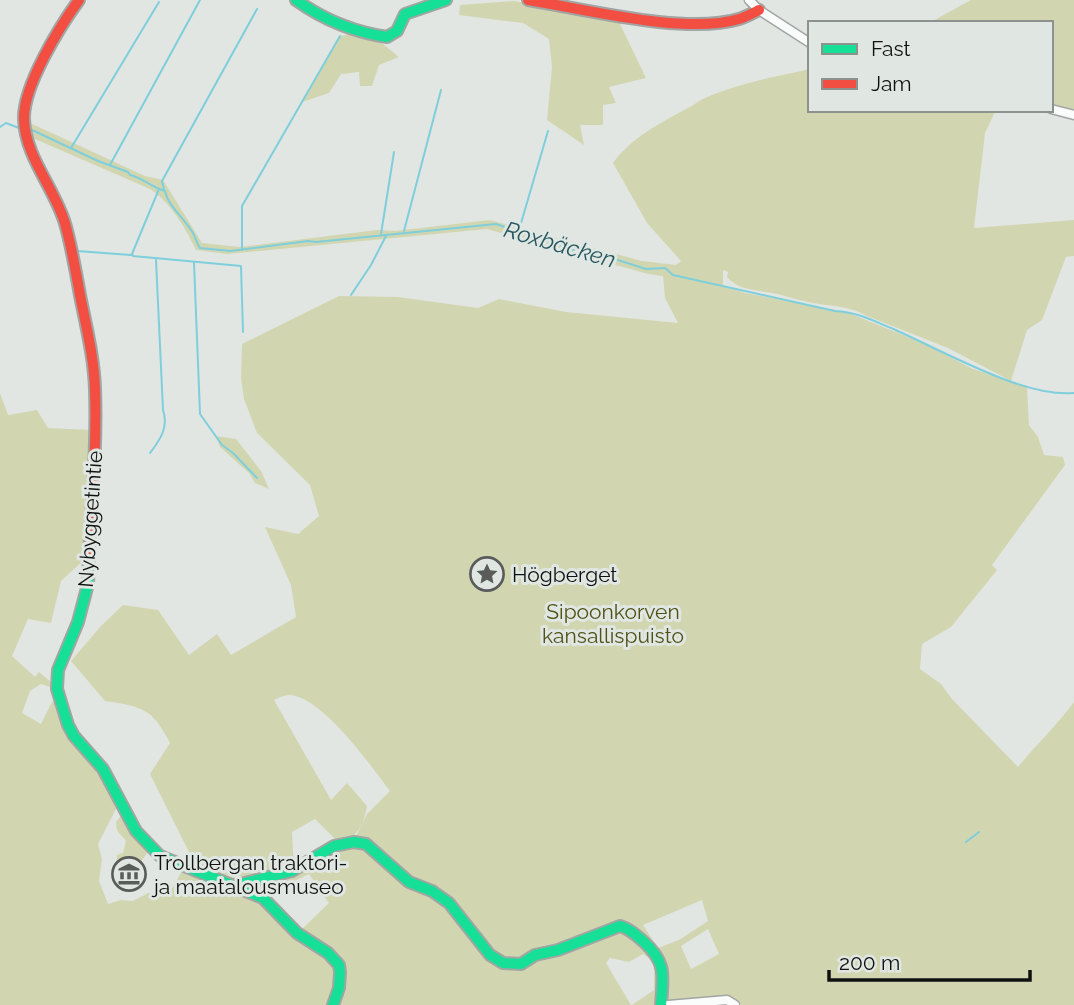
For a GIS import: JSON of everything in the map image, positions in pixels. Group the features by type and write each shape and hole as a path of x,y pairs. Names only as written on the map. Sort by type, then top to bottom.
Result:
{"street":[{"name":"Nybyggetintie","path":"79,0 60,26 40,67 25,106 24,120 28,142 66,225 78,279 95,387 88,584 78,622 58,670 57,689 74,736 103,769 143,840 160,856 263,898 297,933 328,953 339,965 341,979 334,1005"},
{"path":"296,0 337,24 387,37 397,31 405,13 446,0"},
{"path":"528,0 604,14 671,22 739,21 759,10"},
{"path":"749,0 759,10 808,42"},
{"path":"1053,110 1074,115"},
{"path":"233,886 294,870 338,843 359,842 366,844 409,882 432,891 449,903 490,955 503,963 521,964 535,954 571,946 620,926 628,928 656,951 661,959 661,1005"},
{"path":"668,1005 727,1000 735,1005"}],"green space":[{"path":"971,0 1074,0 1074,117 1053,111 1053,21 933,21"},
{"path":"514,1 618,20 646,78 609,87 616,103 603,105 603,125 580,125 584,145 547,120 552,67 549,39 523,23 459,15 460,5"},
{"path":"358,33 378,40 399,57 379,65 372,86 360,86 359,72 341,74 329,93 302,102 340,36"},
{"name":"Sipoonkorven kansallispuisto","path":"808,69 808,112 995,112 985,133 974,228 1074,220 1074,256 1066,257 1042,320 1027,330 1011,381 1027,387 1029,425 1038,437 1044,455 1063,457 1065,465 992,565 997,570 951,627 922,644 920,669 941,684 952,699 1018,767 1074,702 1074,1005 742,1005 728,996 659,1001 658,1005 632,1005 654,990 654,962 643,954 629,962 610,958 606,963 631,1005 338,1005 343,989 344,971 300,931 329,903 309,874 284,886 270,900 242,885 294,871 347,843 356,836 361,827 350,838 338,842 315,819 292,832 294,870 238,883 198,870 150,774 170,743 164,731 145,711 105,701 71,661 123,605 158,610 189,655 217,634 231,655 296,617 291,585 265,527 298,534 319,516 310,485 257,433 244,399 241,378 242,344 339,296 398,297 478,308 499,299 566,312 678,323 665,298 663,276 487,229 227,254 196,250 177,216 158,195 150,189 35,139 29,133 29,113 30,123 145,176 163,180 202,243 240,247 377,230 395,231 490,220 642,261 676,265 681,261 647,223 613,163 646,132 702,99 743,84","holes":["723,270 728,272 727,277 731,281 742,287 859,312 948,348 1011,381 973,369 923,343 846,312 745,293 723,286","289,695 302,698 316,707 345,734 390,791 367,814 363,822 367,806 347,783 331,800 274,700","702,900 708,921 679,940 658,948 643,925","708,929 719,954 691,969 681,946"]},
{"path":"0,393 8,415 37,410 48,428 92,430 85,559 61,581 51,623 28,619 12,656 35,677 39,672 51,682 50,687 41,684 30,691 22,713 41,724 52,702 57,701 118,805 98,844 102,859 99,881 108,904 121,900 133,901 148,893 165,893 173,887 183,869 260,902 335,967 337,979 329,1005 0,1005"},
{"path":"216,436 236,439 261,471 269,489 255,483 249,473 220,447"},
{"path":"121,816 125,817 148,852 129,878 123,877 129,872 126,869 122,876 117,863 117,855 123,853 126,841 117,828 116,822"}],"waterway":[{"path":"110,165 200,0"},
{"path":"71,148 159,2"},
{"path":"164,190 162,181 257,9"},
{"path":"242,250 242,206 340,36"},
{"path":"404,231 441,90"},
{"name":"Roxbäcken","path":"0,127 6,123 19,128"},
{"name":"Roxbäcken","path":"32,130 165,191 200,248 230,251 496,224 586,254 596,253 646,269 665,268 673,275 857,315 1007,380 1054,393 1074,393"},
{"path":"519,230 548,131"},
{"path":"381,234 394,152"},
{"path":"159,189 133,256 241,266 243,332"},
{"path":"351,295 386,236"},
{"path":"77,251 131,255"},
{"path":"150,453 160,438 165,422 156,260"},
{"path":"194,263 200,414 222,445 257,478"},
{"path":"966,842 979,832"}],"traffic: fast":[{"path":"296,0 339,24 387,37 397,31 405,14 446,0"},
{"path":"89,554 88,584 78,622 58,670 57,689 68,725 74,736 103,769 136,831 160,856 263,898 297,933 328,953 339,965 340,972 339,988 333,1005"},
{"path":"233,886 292,871 334,846 354,842 366,844 409,882 432,891 449,903 490,955 503,963 521,964 535,955 558,950 620,926 627,929 657,957 663,978 661,1005"}],"traffic: jam":[{"path":"79,0 53,40 36,74 25,105 24,119 35,161 56,200 66,227 91,353 95,389 95,430 89,554"},
{"path":"528,0 635,19 691,24 739,19 759,10"}],"place":[{"name":"Högberget","path":"487,574"},
{"name":"Trollbergan traktori- ja maatalousmuseo","path":"129,874"}]}
